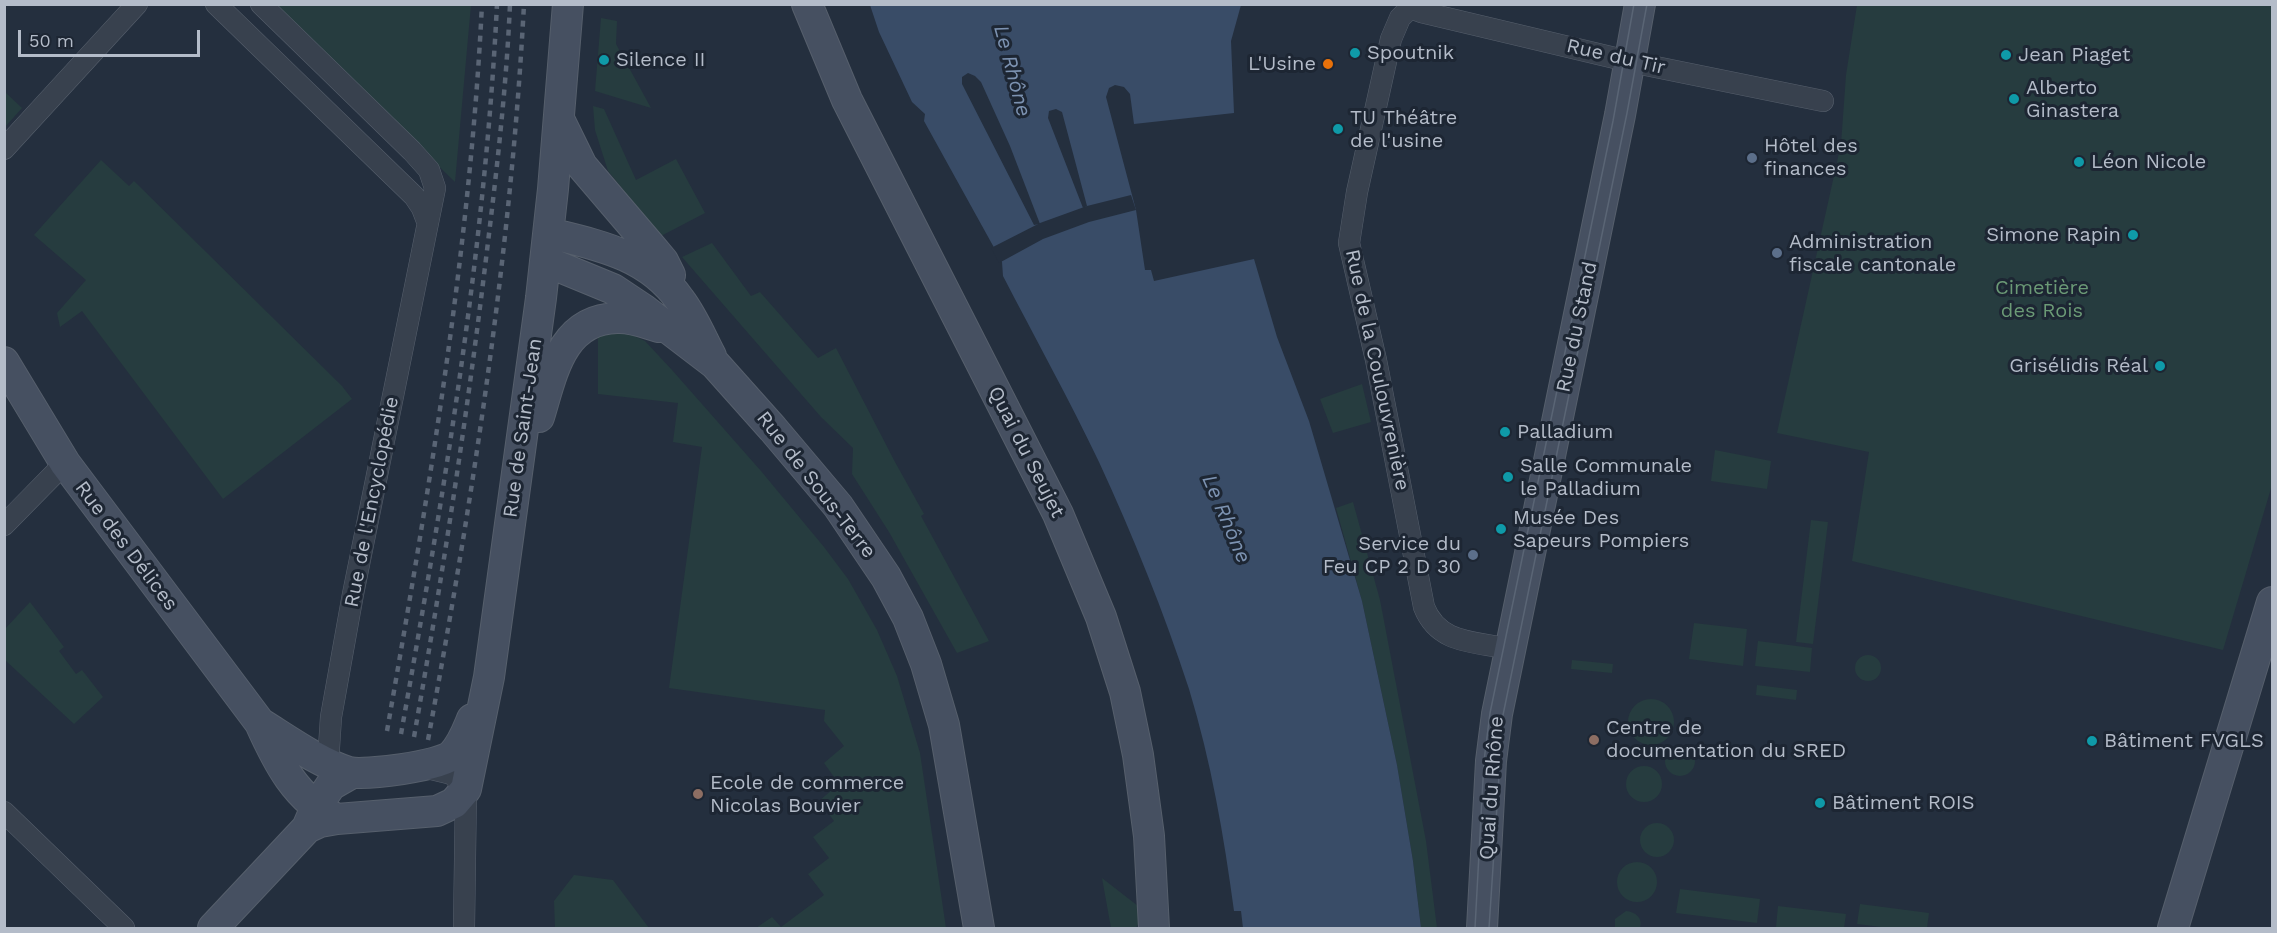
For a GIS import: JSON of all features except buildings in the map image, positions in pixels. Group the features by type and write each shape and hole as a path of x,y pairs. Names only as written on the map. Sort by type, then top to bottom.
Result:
{"street":[{"path":"4,149 137,4"},
{"path":"216,4 414,196 427,221"},
{"name":"Rue de l'Encyclopédie","path":"261,4 412,151 429,171 435,188 353,594 331,717 328,796"},
{"name":"Rue de Saint-Jean","path":"464,928 466,789 489,677 547,247 568,4"},
{"name":"Quai du Seujet","path":"807,4 847,100 1058,514 1101,617 1125,692 1138,755 1149,837 1154,928"},
{"name":"Rue du Stand","path":"1510,649 1640,4"},
{"name":"Rue du Tir","path":"1409,6 1420,12 1630,61 1822,101"},
{"name":"Rue de la Coulouvrenière","path":"1409,6 1400,18 1391,39 1349,243 1376,360 1424,607 1436,628 1446,635 1510,649"},
{"path":"559,119 582,166 663,261 679,298"},
{"name":"Rue de Sous-Terre","path":"547,247 600,246 634,259 651,269 679,298 715,364"},
{"name":"Rue de Sous-Terre","path":"547,247 613,289 715,364 838,506 886,577 908,618 926,663 944,725 979,928"},
{"path":"516,483 558,356 572,338 590,326 604,320 618,318 670,330"},
{"name":"Rue des Délices","path":"4,362 65,463 260,723 328,796"},
{"path":"4,525 65,463"},
{"path":"2173,928 2271,614"},
{"name":"Quai du Rhône","path":"1482,928 1492,748 1510,649"},
{"path":"213,928 328,796 435,764 451,756 466,733 489,677"},
{"name":"Rue des Délices","path":"260,723 279,765 328,796"},
{"path":"328,796 437,811 454,803 466,789 452,774 419,767"},
{"path":"437,811 452,828 464,848"},
{"path":"4,812 124,928"}],"green space":[{"path":"273,5 471,5 455,182"},
{"name":"Cimetière des Rois","path":"1857,5 2272,5 2272,485 2223,650 1852,561 1869,452 1777,433 1841,144 1846,75"},
{"path":"601,18 617,21 616,44 651,108 595,91"},
{"path":"5,92 22,108 5,127"},
{"path":"593,106 604,109 636,180 676,159 705,213 661,236 608,171 595,130"},
{"path":"101,160 129,186 134,181 342,386 352,399 223,499 82,311 60,327 57,313 86,280 34,235"},
{"path":"712,243 751,296 760,292 818,358 836,348 924,514 921,516 989,641 957,653 889,532 852,474 853,448 821,417 682,257"},
{"path":"607,331 628,333 645,341 672,370 824,547 848,579 877,630 897,676 920,753 946,928 756,928 772,917 781,927 824,895 808,874 829,858 813,837 834,821 819,801 839,784 824,763 844,746 824,721 825,710 669,688 702,447 673,442 678,403 598,394 598,335"},
{"path":"1362,384 1371,422 1333,433 1320,399"},
{"path":"1715,450 1771,461 1767,489 1711,481"},
{"path":"1353,502 1380,600 1426,841 1437,928 1421,928 1413,861 1397,765 1362,601 1336,508"},
{"path":"1811,520 1828,522 1813,644 1796,642"},
{"path":"30,602 64,647 59,651 76,674 82,670 103,697 74,724 5,660 5,629"},
{"path":"1694,623 1747,629 1743,666 1689,659"},
{"path":"1758,641 1812,648 1810,672 1755,666"},
{"path":"1868,655 1877,659 1881,668 1877,677 1868,681 1859,677 1855,668 1859,659"},
{"path":"1572,660 1613,664 1612,673 1571,669"},
{"path":"1757,685 1797,690 1796,700 1756,695"},
{"path":"1651,699 1667,706 1674,722 1667,738 1651,745 1635,738 1628,722 1635,706"},
{"path":"1680,746 1691,750 1695,761 1691,772 1680,776 1669,772 1665,761 1669,750"},
{"path":"1644,766 1657,771 1662,784 1657,797 1644,802 1631,797 1626,784 1631,771"},
{"path":"1657,823 1669,828 1674,840 1669,852 1657,857 1645,852 1640,840 1645,828"},
{"path":"1637,862 1645,863 1651,868 1656,874 1656,890 1651,896 1645,901 1637,902 1629,901 1623,896 1618,890 1617,882 1618,874 1623,868 1629,863"},
{"path":"574,875 613,880 649,928 555,928 554,901"},
{"path":"1102,878 1138,906 1140,920 1136,928 1111,928"},
{"path":"1680,889 1760,899 1757,923 1676,913"},
{"path":"1860,904 1929,913 1927,928 1889,928 1857,924"},
{"path":"1778,906 1846,914 1844,928 1776,927"},
{"path":"1626,911 1638,916 1640,928 1615,928 1615,919"}],"water":[{"name":"Le Rhône","path":"870,5 1241,5 1231,41 1234,113 1134,124 1130,94 1124,87 1115,85 1109,88 1106,97 1136,210 1145,270 1151,270 1154,281 1254,259 1277,337 1309,421 1362,601 1397,765 1413,861 1421,928 1243,928 1241,911 1234,911 1216,799 1197,716 1169,631 1147,574 1099,462 1003,276 1002,262 924,121 925,114 912,102 879,32","holes":["968,73 981,82 1010,146 1040,224 1034,225 962,84 962,77","1056,109 1062,112 1087,206 1083,208 1048,118 1049,111"]}],"pier":[{"path":"1131,195 1136,210 1089,222 1043,239 999,263 991,248 1040,223 1087,206"}],"tram line":[{"path":"1475,928 1484,761 1490,713 1613,121 1634,4"},
{"path":"1489,928 1503,715 1627,113 1647,4"}],"railway":[{"path":"387,731 418,550 458,278 468,187 482,4"},
{"path":"401,734 447,462 473,279 483,188 497,4"},
{"path":"414,737 452,507 477,333 500,140 510,4"},
{"path":"428,740 460,557 488,374 510,189 524,4"}],"place":[{"name":"Spoutnik","path":"1355,53"},
{"name":"Jean Piaget","path":"2006,55"},
{"name":"Silence II","path":"604,60"},
{"name":"L'Usine","path":"1328,64"},
{"name":"Alberto Ginastera","path":"2014,99"},
{"name":"TU Théâtre de l'usine","path":"1338,129"},
{"name":"Hôtel des finances","path":"1752,158"},
{"name":"Léon Nicole","path":"2079,162"},
{"name":"Simone Rapin","path":"2133,235"},
{"name":"Administration fiscale cantonale","path":"1777,253"},
{"name":"Grisélidis Réal","path":"2160,366"},
{"name":"Palladium","path":"1505,432"},
{"name":"Salle Communale le Palladium","path":"1508,477"},
{"name":"Musée Des Sapeurs Pompiers","path":"1501,529"},
{"name":"Service du Feu CP 2 D 30","path":"1473,555"},
{"name":"Centre de documentation du SRED","path":"1594,740"},
{"name":"Bâtiment FVGLS","path":"2092,741"},
{"name":"Ecole de commerce Nicolas Bouvier","path":"698,794"},
{"name":"Bâtiment ROIS","path":"1820,803"}]}
